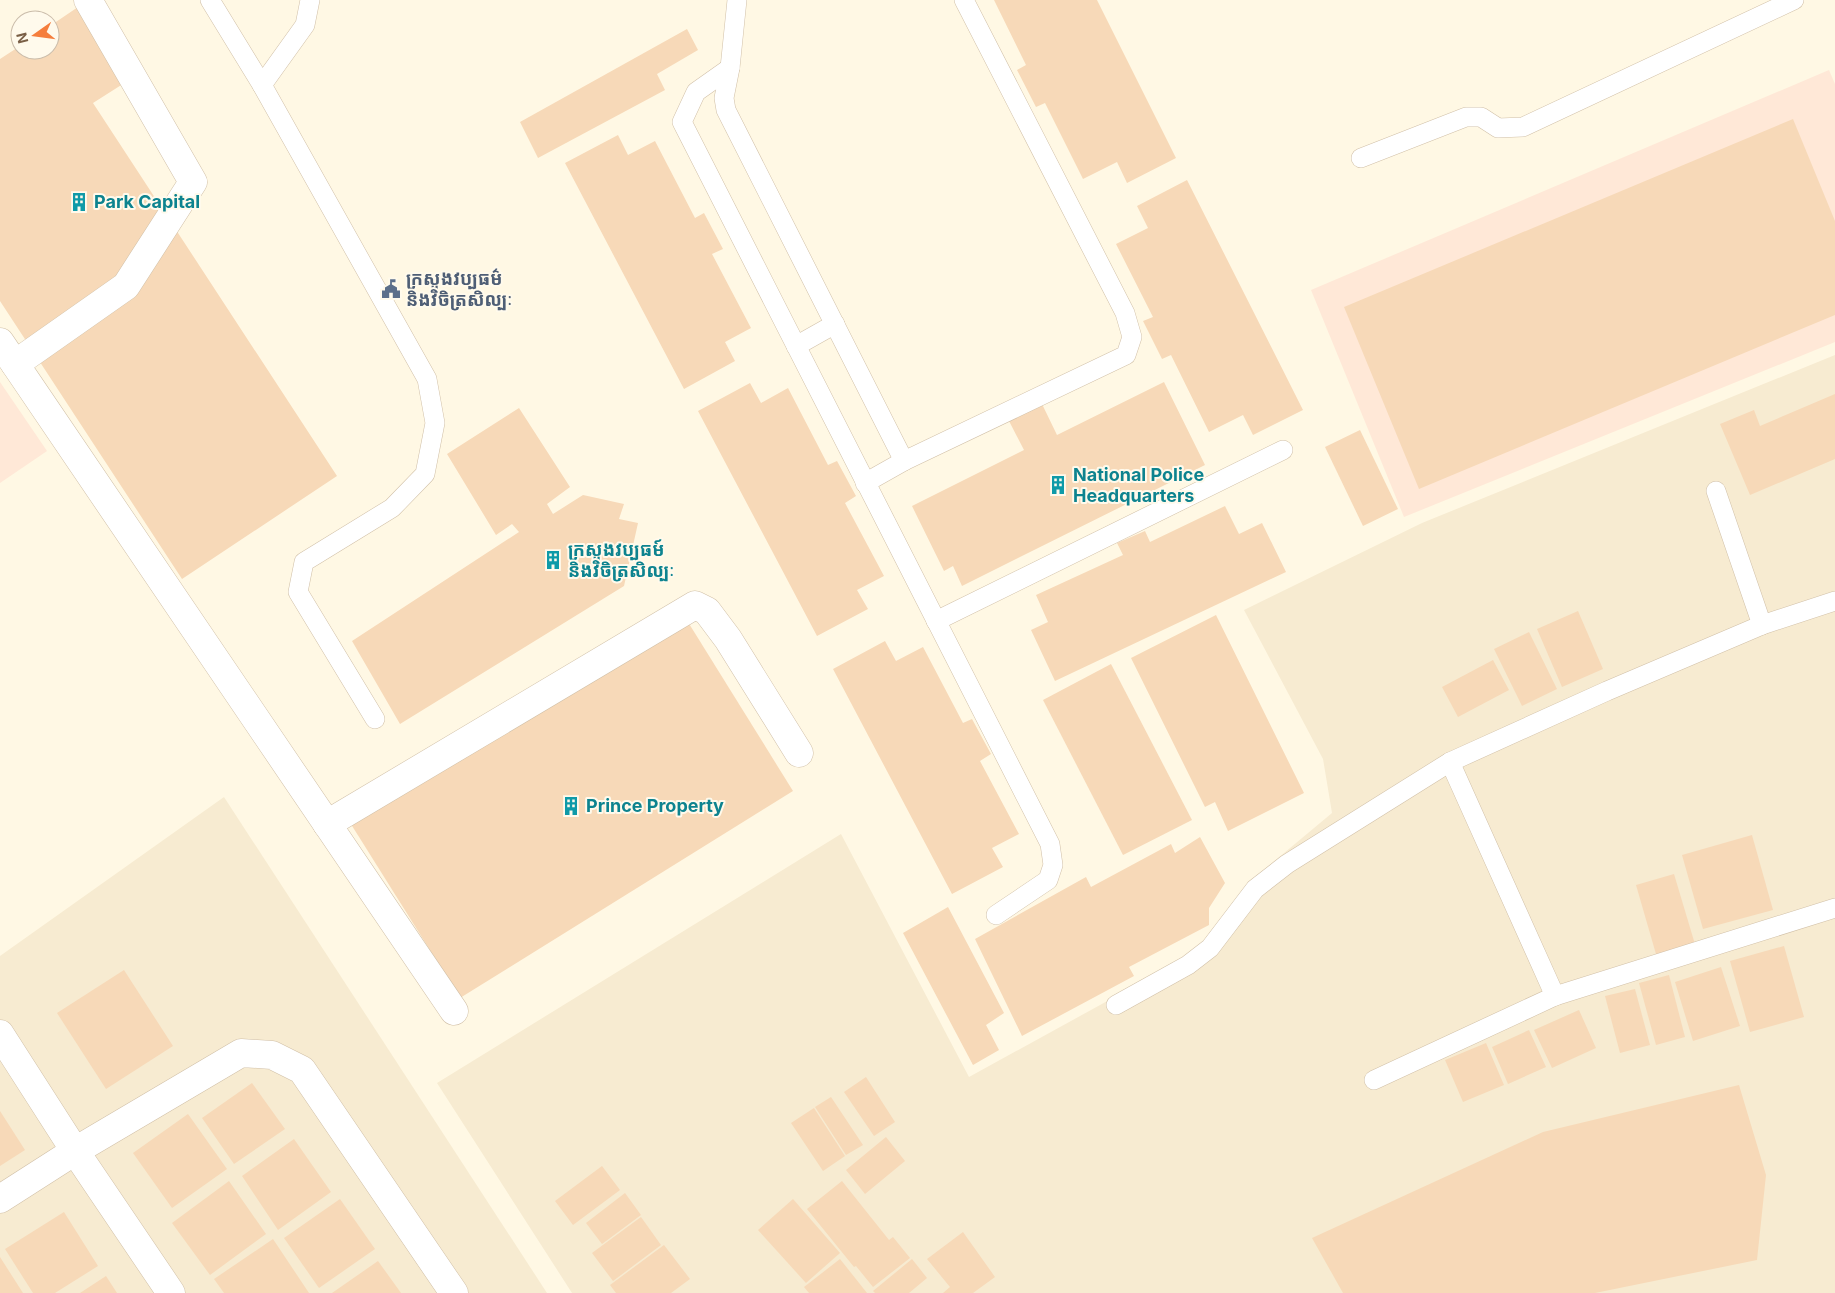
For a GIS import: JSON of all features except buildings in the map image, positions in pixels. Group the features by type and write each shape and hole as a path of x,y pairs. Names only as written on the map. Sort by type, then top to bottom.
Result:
{"street":[{"path":"88,0 193,182 126,286 7,354 454,1011"},
{"path":"327,824 695,605 707,611 728,639 800,753"},
{"path":"0,1034 75,1151 171,1293"},
{"path":"0,1199 75,1151 241,1053 272,1055 302,1070 454,1293"}],"lane":[{"path":"210,0 262,85 427,379 435,423 425,474 392,508 304,562 298,592 375,719"},
{"path":"262,85 305,25 310,0"},
{"path":"736,0 730,68 724,98 726,110 904,461"},
{"path":"865,482 904,461 1126,354 1132,337 1126,313 964,0"},
{"path":"1361,158 1466,117 1481,116 1498,128 1523,127 1794,0"},
{"path":"730,68 696,92 682,122 1050,844 1053,865 1048,880 996,915"},
{"path":"796,346 835,324"},
{"path":"936,621 1283,450"},
{"path":"1716,491 1762,625"},
{"path":"1116,1005 1188,965 1210,948 1255,889 1287,864 1450,762 1607,691 1762,625 1835,600"},
{"path":"1450,762 1554,996"},
{"path":"1374,1080 1554,996 1835,908"}],"shaded area":[{"path":"1829,70 1835,84 1835,342 1404,517 1311,290"},
{"path":"1835,355 1835,1293 572,1293 437,1083 841,834 969,1077 1182,960 1205,943 1254,878 1332,813 1323,759 1244,610 1422,523"},
{"path":"0,382 47,451 0,483"},
{"path":"224,797 547,1293 0,1293 0,956"}],"place":[{"name":"Park Capital","path":"79,202"},
{"name":"ក្រសួងវប្បធម៌ និងវិចិត្រសិល្បៈ","path":"391,289"},
{"name":"National Police Headquarters","path":"1058,485"},
{"name":"ក្រសួងវប្បធម៍ និងវិចិត្រសិល្បៈ","path":"553,560"},
{"name":"Prince Property","path":"571,806"}]}
